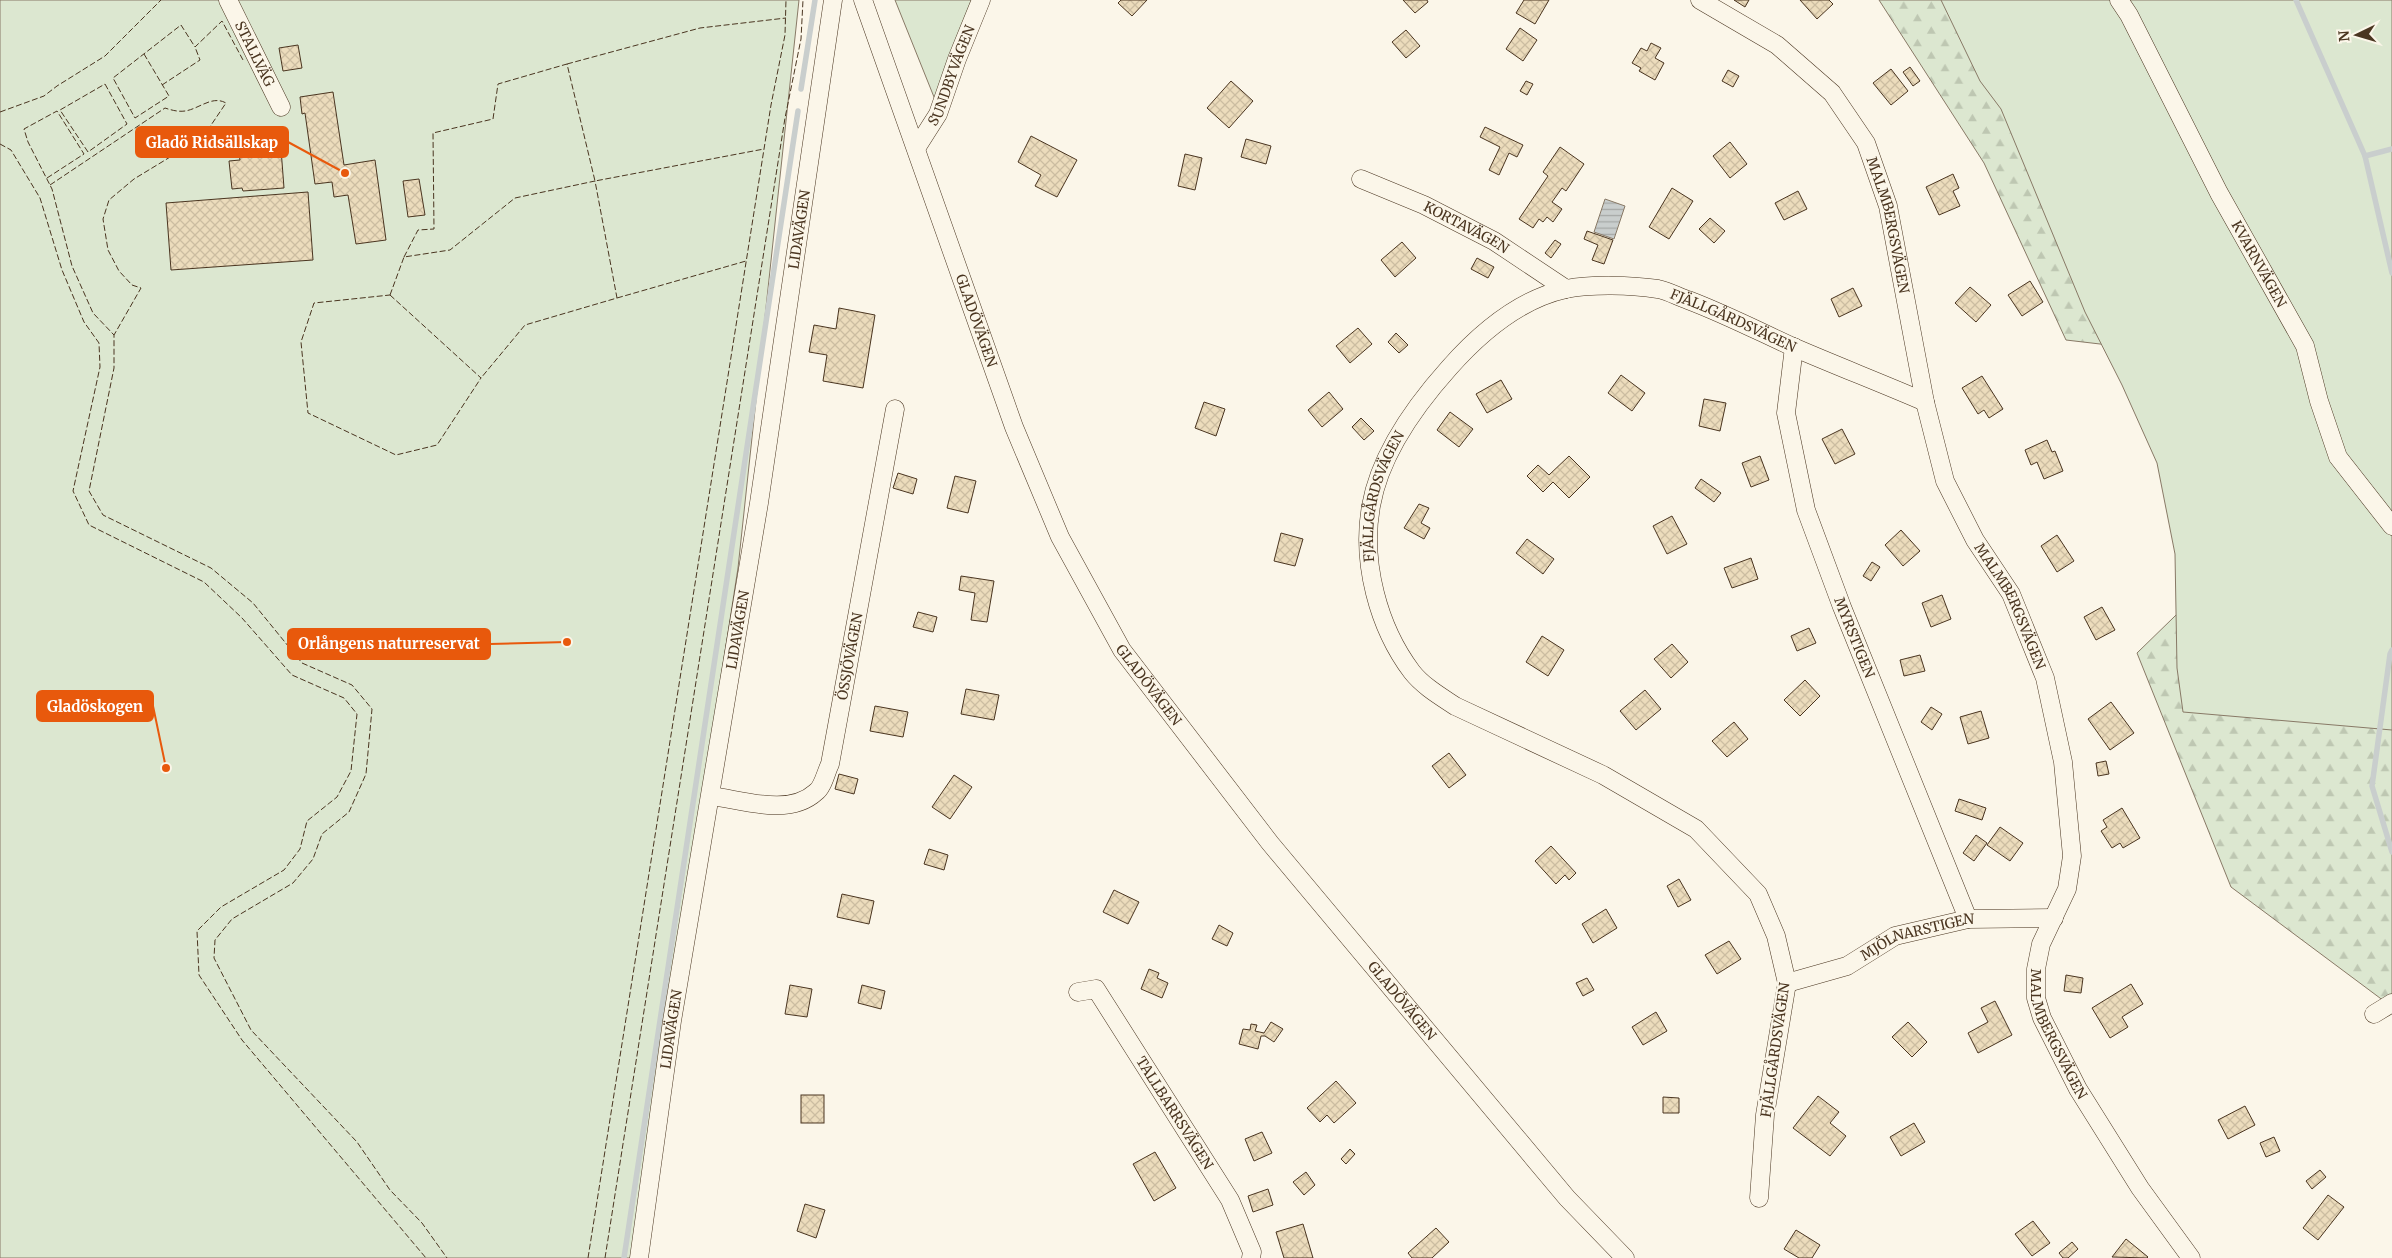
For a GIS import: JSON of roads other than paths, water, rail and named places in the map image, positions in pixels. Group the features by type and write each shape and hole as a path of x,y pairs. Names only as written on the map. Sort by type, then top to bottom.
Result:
{"street":[{"name":"STALLVÄG","path":"228,0 281,107"},
{"name":"LIDAVÄGEN","path":"639,1258 672,1021 711,796 758,503 833,0"},
{"name":"GLADÖVÄGEN","path":"863,0 917,147 964,290 1014,427 1060,536 1122,650 1270,843 1567,1198 1625,1258"},
{"name":"SUNDBYVÄGEN","path":"917,147 938,114 981,0"},
{"name":"MALMBERGSVÄGEN","path":"1700,0 1777,45 1832,93 1866,143 1888,206 1925,402 1945,481 1975,540 2011,594 2045,678 2063,762 2072,856 2067,889 2041,944 2036,969 2036,998 2042,1018 2078,1089 2140,1188 2191,1258"},
{"name":"KVARNVÄGEN","path":"2119,0 2129,15 2219,193 2305,346 2319,401 2338,457 2392,526"},
{"name":"KORTAVÄGEN","path":"1361,179 1424,206 1494,241 1566,290"},
{"name":"FJÄLLGÅRDSVÄGEN","path":"1758,1198 1765,1115 1787,983 1776,936 1758,894 1696,829 1603,775 1455,706 1433,691 1412,672 1384,624 1374,589 1368,553 1371,506 1384,464 1420,401 1467,348 1504,318 1531,302 1566,290 1601,286 1659,290 1730,315 1794,347 1925,402"},
{"name":"MYRSTIGEN","path":"1794,347 1786,413 1806,510 1842,607 1968,919"},
{"name":"ÖSSJÖVÄGEN","path":"711,796 778,807 800,803 818,792 830,764 895,409"},
{"name":"MJÖLNARSTIGEN","path":"1787,983 1847,966 1895,936 1968,919 2054,918"},
{"name":"TALLBARRSVÄGEN","path":"1078,992 1096,989 1230,1200 1252,1252 1251,1258"},
{"path":"2374,1014 2392,1003"}],"waterway":[{"path":"801,89 815,0"},
{"path":"2296,0 2365,156 2392,273"},
{"path":"624,1258 798,111"},
{"path":"2365,156 2392,149"},
{"path":"2392,650 2372,786 2392,852"}],"place":[{"name":"Gladö Ridsällskap","path":"345,173"},
{"name":"Orlångens naturreservat","path":"567,642"},
{"name":"Gladöskogen","path":"166,768"}]}
